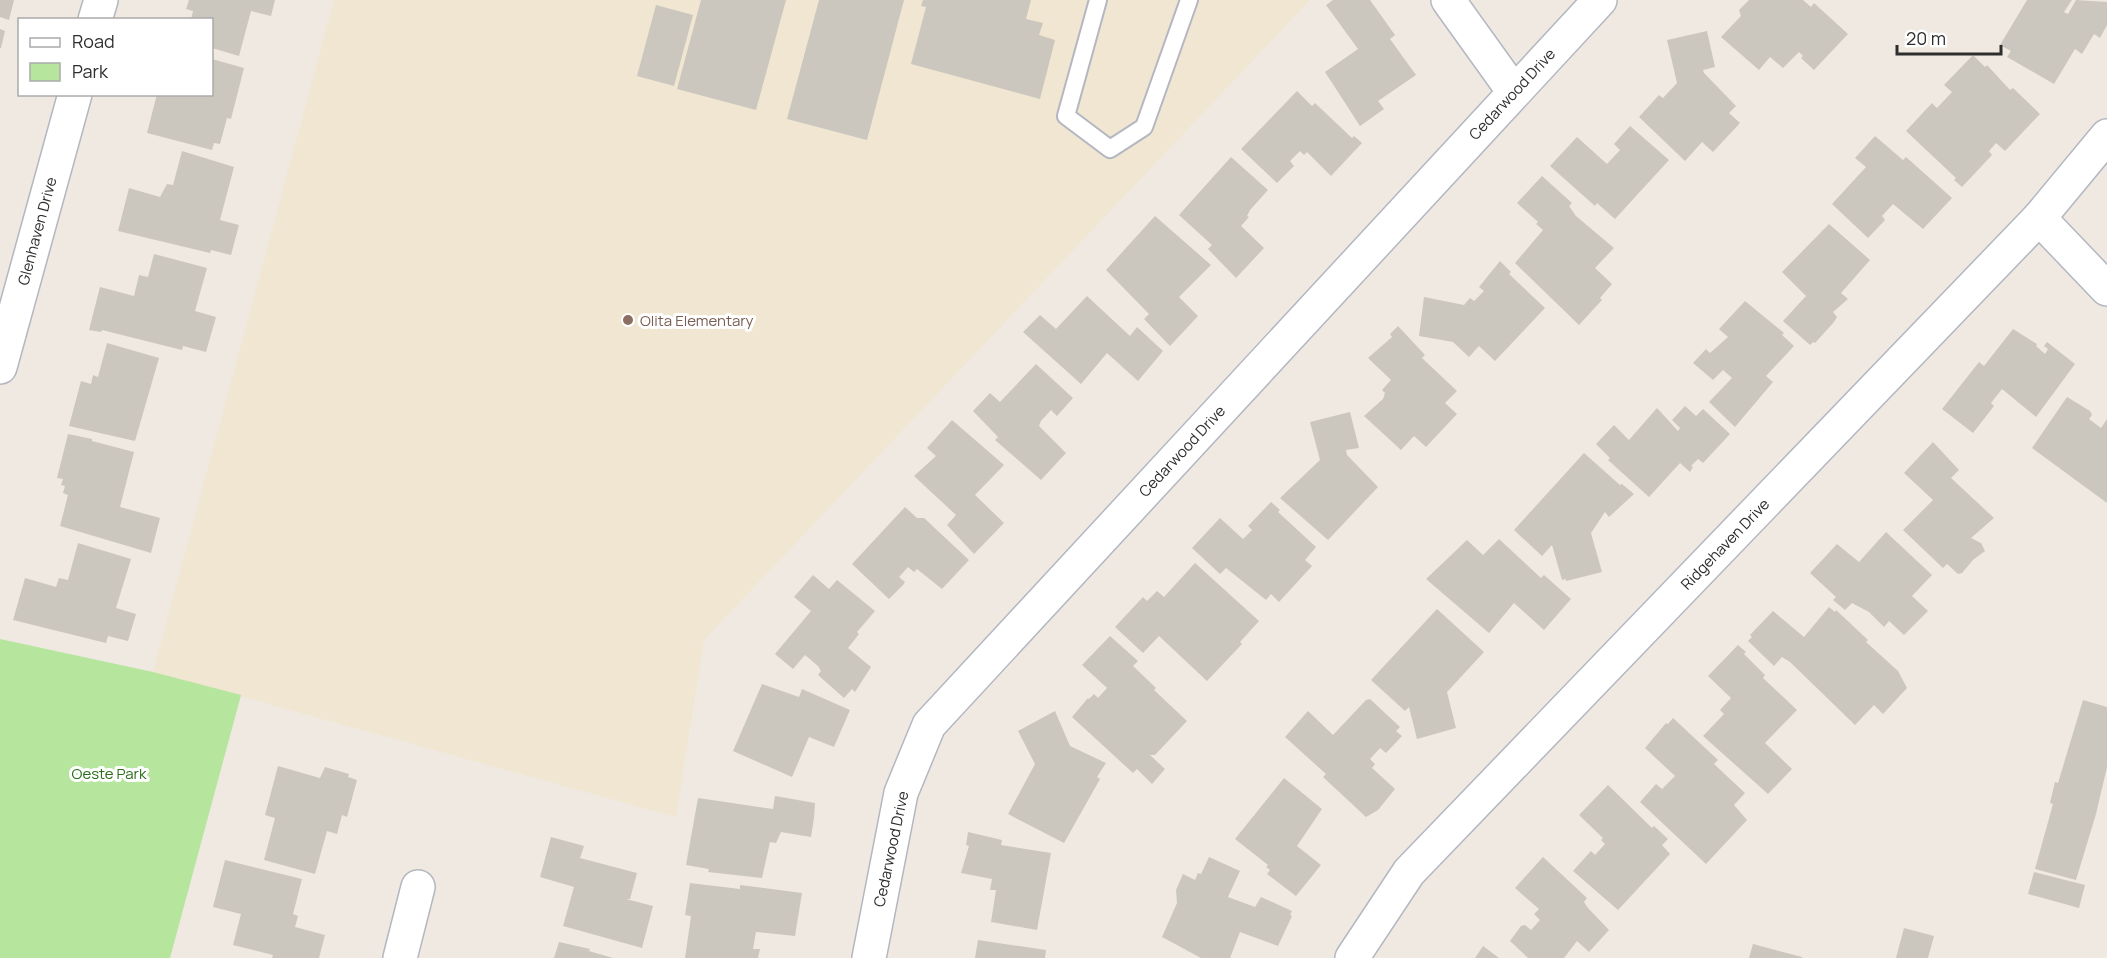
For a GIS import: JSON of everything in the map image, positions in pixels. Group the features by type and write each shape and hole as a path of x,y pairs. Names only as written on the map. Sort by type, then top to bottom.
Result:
{"street":[{"path":"96,18 101,0"},
{"path":"1448,0 1514,92"},
{"name":"Cedarwood Drive","path":"869,958 901,793 929,725 1600,0"},
{"name":"Glenhaven Drive","path":"0,367 74,96"},
{"name":"Ridgehaven Drive","path":"1352,958 1409,872 2039,218 2107,136"},
{"path":"2039,218 2107,289"},
{"path":"400,958 418,887"}],"lane":[{"path":"1098,0 1066,116 1110,148 1144,127 1190,0"}],"shaded area":[{"name":"Olita Elementary","path":"334,0 1310,0 704,640 676,817 153,672"}],"green space":[{"name":"Oeste Park","path":"0,639 153,672 241,695 170,958 0,958"}],"building":[{"path":"0,0 14,0 9,20 0,17"},
{"path":"189,0 275,0 271,16 251,11 239,56 213,48 213,18 191,18 193,11 186,9"},
{"path":"701,0 786,0 756,110 677,89"},
{"path":"819,0 904,0 867,140 787,119"},
{"path":"923,0 1031,0 1026,19 1043,23 1039,35 1055,40 1040,99 911,64 926,7 921,6"},
{"path":"1333,0 1370,0 1395,35 1390,39 1416,75 1378,101 1384,109 1360,126 1325,72 1358,49 1326,5"},
{"path":"1749,0 1803,0 1811,7 1814,3 1848,34 1814,70 1801,58 1803,56 1799,52 1783,68 1770,57 1759,70 1721,37 1741,16 1739,10"},
{"path":"2027,0 2072,0 2064,12 2068,14 2076,0 2107,2 2107,25 2100,38 2094,34 2082,54 2075,49 2054,84 2007,57 2011,51 2000,45"},
{"path":"656,5 693,15 674,86 637,76"},
{"path":"0,29 5,31 1,48 0,48"},
{"path":"1707,31 1715,67 1703,70 1704,73 1736,106 1729,113 1740,123 1713,152 1702,142 1685,161 1639,117 1659,95 1663,98 1677,83 1667,40"},
{"path":"1973,55 1985,67 1987,65 2010,90 2013,88 2040,114 2005,151 1996,143 1989,151 1992,155 1962,187 1954,180 1956,178 1906,131 1932,103 1937,108 1952,92 1944,85"},
{"path":"213,59 244,68 231,119 227,118 220,144 214,143 212,150 147,133 156,96 213,96"},
{"path":"1297,91 1312,106 1315,103 1352,138 1354,136 1362,143 1331,176 1307,152 1304,155 1300,151 1290,161 1294,166 1277,183 1241,149"},
{"path":"1630,126 1669,160 1615,219 1597,203 1595,206 1550,166 1577,137 1607,164 1620,150 1614,144"},
{"path":"1875,136 1903,160 1906,157 1952,198 1923,229 1893,204 1882,216 1885,220 1868,238 1832,204 1866,167 1855,158"},
{"path":"182,151 234,167 220,220 239,225 231,255 211,250 210,253 118,231 129,188 160,197 167,184 173,185"},
{"path":"1231,157 1268,190 1250,210 1247,216 1249,217 1241,226 1264,248 1236,278 1208,249 1212,245 1179,215"},
{"path":"1542,176 1572,203 1569,206 1576,216 1614,248 1595,268 1612,284 1600,298 1602,300 1579,325 1515,263 1543,230 1536,224 1538,222 1517,203"},
{"path":"1155,216 1211,265 1179,297 1198,316 1170,346 1144,319 1149,314 1106,270"},
{"path":"1829,224 1870,260 1841,293 1848,299 1833,312 1837,317 1834,322 1815,343 1810,345 1783,321 1806,296 1782,272"},
{"path":"154,254 207,268 195,311 216,317 206,352 183,346 182,350 102,330 101,332 89,330 100,287 134,296 139,275 148,277"},
{"path":"1500,261 1511,272 1509,274 1545,308 1495,361 1479,346 1469,357 1453,342 1419,336 1424,297 1464,305 1470,298 1474,301 1484,291 1479,287"},
{"path":"1087,296 1130,336 1137,327 1163,351 1138,381 1107,353 1081,384 1023,332 1040,315 1056,329"},
{"path":"1745,301 1784,333 1782,335 1794,346 1766,376 1773,382 1735,427 1709,402 1732,378 1723,370 1713,380 1693,363 1706,349 1710,353 1728,337 1719,329"},
{"path":"1398,326 1425,355 1422,358 1457,391 1445,403 1457,414 1426,447 1414,436 1401,450 1364,416 1383,399 1385,393 1382,390 1391,380 1368,358 1392,337 1390,334"},
{"path":"2013,329 2037,344 2036,346 2045,354 2048,349 2044,346 2047,342 2075,364 2036,417 2002,389 1991,403 1994,406 1973,433 1942,409 1979,362 1984,366"},
{"path":"107,343 159,358 135,441 69,426 81,381 91,384 93,375 98,377"},
{"path":"1036,364 1073,398 1057,416 1051,410 1039,426 1066,453 1041,480 995,440 998,437 973,411 990,393 1000,402"},
{"path":"2067,397 2090,411 2092,415 2089,419 2101,428 2107,419 2107,503 2032,448"},
{"path":"1685,406 1696,416 1703,409 1730,434 1703,463 1698,459 1691,466 1693,467 1690,472 1680,463 1649,497 1608,460 1610,458 1596,444 1614,425 1629,440 1657,408 1678,431 1680,428 1672,420"},
{"path":"1350,412 1359,448 1346,450 1347,455 1378,487 1328,540 1280,498 1320,460 1310,422"},
{"path":"952,420 1004,465 975,495 1004,523 974,554 947,525 956,515 914,476 936,456 927,448"},
{"path":"68,434 134,452 120,507 160,518 151,553 60,526 68,495 63,493 65,486 61,485 63,479 57,478"},
{"path":"1933,442 1959,470 1951,478 1994,518 1971,538 1981,543 1985,551 1962,573 1958,574 1947,564 1943,568 1903,530 1933,500 1904,473"},
{"path":"1584,453 1620,485 1622,484 1634,494 1609,517 1605,512 1591,533 1602,572 1566,581 1566,579 1562,580 1552,545 1542,556 1514,530"},
{"path":"1271,502 1280,510 1278,512 1316,547 1305,560 1312,566 1279,602 1271,594 1266,600 1226,568 1220,574 1192,548 1220,518 1243,539 1252,530 1248,526"},
{"path":"905,507 917,518 924,518 969,560 942,589 917,569 914,572 908,567 899,577 905,582 889,599 852,564"},
{"path":"1886,532 1932,575 1912,596 1928,611 1904,635 1889,621 1884,627 1869,612 1852,603 1845,610 1833,600 1836,597 1810,573 1837,544 1859,562"},
{"path":"1499,539 1541,578 1544,575 1571,599 1544,630 1514,603 1489,633 1426,579 1467,540 1483,555"},
{"path":"78,543 131,559 116,608 136,614 128,641 108,636 106,643 13,620 25,578 56,587 59,578 68,580"},
{"path":"1195,563 1259,621 1240,642 1242,644 1207,681 1159,636 1143,653 1115,627 1143,597 1147,601 1157,591 1164,597"},
{"path":"813,575 829,589 837,580 875,611 857,632 859,634 848,648 871,667 855,692 852,689 844,698 818,675 821,671 818,666 805,655 793,669 775,654 811,611 794,597"},
{"path":"1829,607 1835,612 1836,610 1898,671 1907,688 1883,714 1874,705 1855,725 1790,662 1782,657 1774,666 1748,641 1752,637 1750,635 1773,611 1804,637"},
{"path":"1437,609 1484,652 1447,692 1456,728 1417,739 1409,707 1405,711 1371,680"},
{"path":"1110,636 1138,661 1133,666 1156,688 1154,690 1187,721 1155,755 1150,755 1165,769 1152,784 1137,769 1133,773 1072,717 1088,698 1094,694 1098,698 1107,688 1082,665"},
{"path":"1738,645 1765,675 1763,678 1797,710 1765,743 1792,769 1768,794 1703,736 1724,714 1720,710 1731,698 1708,676"},
{"path":"762,684 799,697 802,689 850,710 834,747 809,737 792,777 733,751"},
{"path":"1370,699 1400,727 1396,731 1402,736 1386,753 1380,748 1370,759 1375,764 1372,768 1395,789 1378,810 1366,817 1323,777 1326,774 1285,737 1308,711 1333,735 1366,700"},
{"path":"2083,700 2107,707 2107,767 2096,814 2076,880 2035,869 2053,804 2050,803 2055,782 2058,783"},
{"path":"1055,711 1070,746 1106,763 1097,777 1100,779 1064,843 1008,814 1035,764 1018,731"},
{"path":"1673,718 1718,760 1714,764 1745,793 1734,805 1747,820 1706,864 1640,802 1656,784 1662,789 1675,776 1645,748"},
{"path":"278,766 320,778 325,767 349,774 348,777 357,780 347,817 342,815 337,834 327,831 315,874 264,860 275,818 265,815"},
{"path":"1284,778 1322,809 1297,846 1321,865 1296,896 1267,874 1270,870 1266,867 1268,865 1235,839"},
{"path":"1608,785 1652,828 1654,826 1668,839 1662,845 1670,854 1618,910 1573,871 1591,851 1595,855 1605,844 1601,840 1603,838 1579,815"},
{"path":"775,796 815,803 811,837 781,832 776,843 770,842 762,878 708,872 709,869 686,865 698,798 773,809"},
{"path":"968,832 1002,840 1001,845 1051,853 1037,930 991,922 996,890 990,890 992,879 961,873 969,846 966,845"},
{"path":"551,837 584,846 580,858 637,873 630,899 626,899 653,906 642,948 563,926 574,887 540,877"},
{"path":"1209,857 1240,871 1228,897 1255,907 1261,897 1292,911 1290,915 1292,916 1278,946 1240,932 1230,958 1201,958 1162,937 1177,903 1176,890 1183,874 1195,880 1198,873 1201,874"},
{"path":"1543,857 1587,898 1584,902 1588,908 1609,930 1589,952 1577,941 1564,958 1528,958 1510,941 1521,926 1525,925 1531,930 1540,920 1534,914 1539,909 1515,888"},
{"path":"225,860 302,879 293,914 298,916 295,927 325,935 319,958 272,958 273,955 233,945 241,914 213,907"},
{"path":"2034,872 2085,885 2079,908 2028,894"},
{"path":"690,883 740,889 740,885 802,893 795,936 756,932 753,949 760,949 758,958 685,958 691,916 685,915"},
{"path":"1904,928 1934,936 1928,958 1896,958"},
{"path":"978,940 1046,950 1045,958 975,958"},
{"path":"559,942 590,949 589,951 613,958 554,958"},
{"path":"1753,944 1802,957 1802,958 1749,958"},
{"path":"1483,946 1499,958 1475,958"}],"place":[{"name":"Olita Elementary","path":"628,320"}]}
